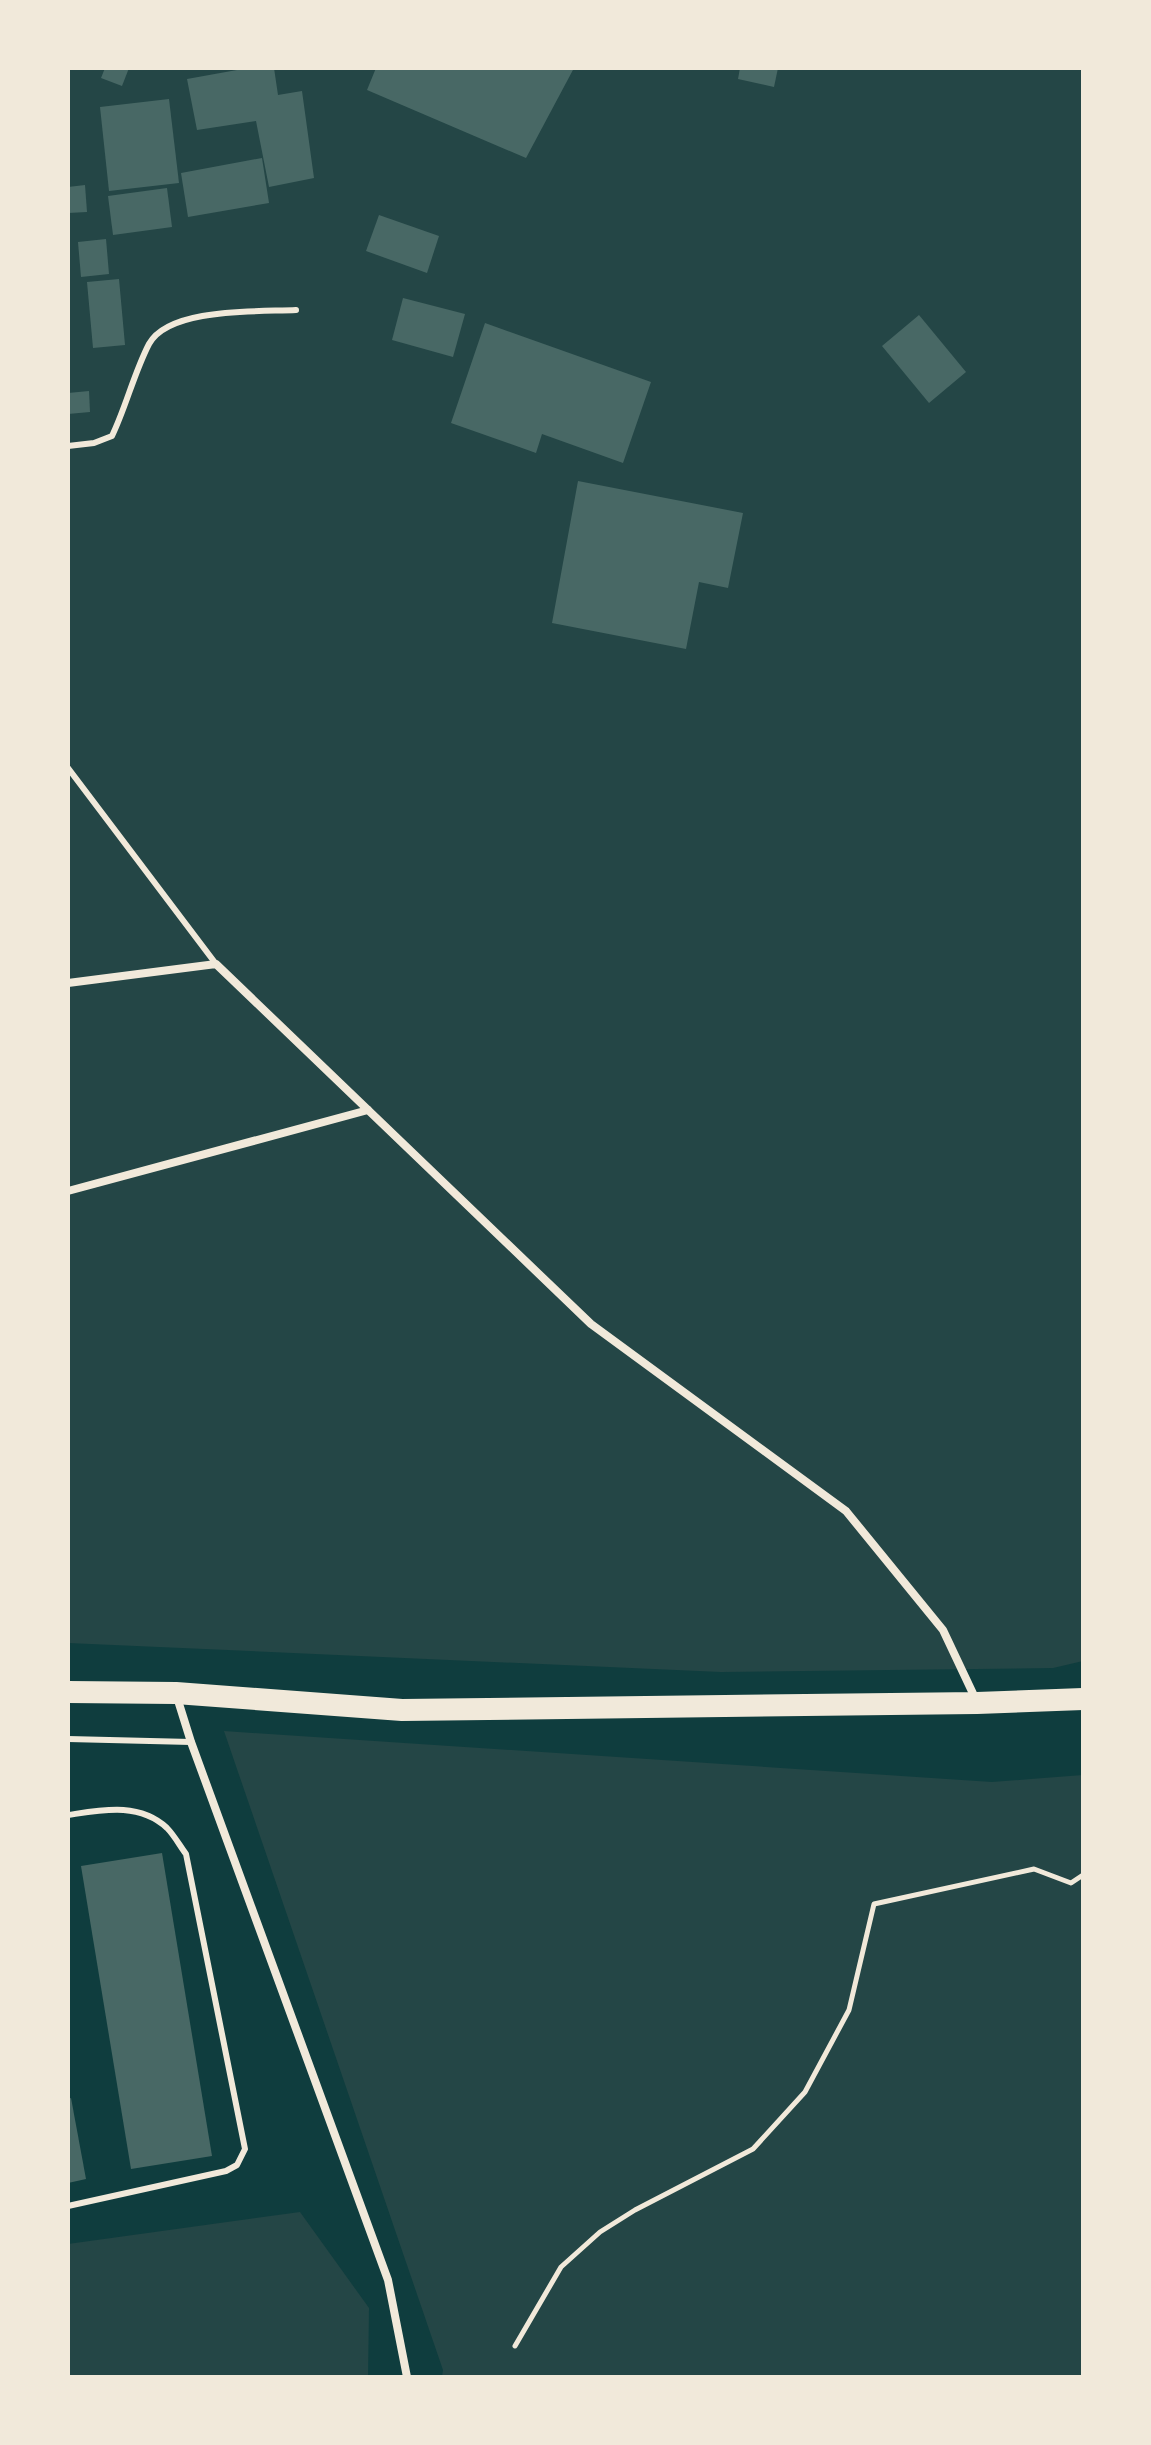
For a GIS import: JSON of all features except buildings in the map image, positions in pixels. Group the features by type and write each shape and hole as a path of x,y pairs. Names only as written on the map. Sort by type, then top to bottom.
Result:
{"highway":[{"path":"68,1692 176,1693 402,1710 1083,1699"}],"street":[{"path":"68,983 216,964 591,1324 846,1511 943,1630 977,1703"},
{"path":"68,1191 368,1110"},
{"path":"176,1693 191,1742 388,2280 407,2377"}],"lane":[{"path":"68,446 94,443 112,436 150,341 172,324 200,316 296,310"},
{"path":"68,768 216,964"},
{"path":"68,1739 191,1742"},
{"path":"68,1815 115,1808 137,1811 166,1827 186,1854 245,2149 237,2165 226,2171 68,2206"}],"path":[{"path":"515,2346 561,2267 600,2232 635,2210 753,2149 805,2092 849,2010 874,1904 1034,1869 1071,1883 1083,1875"}],"shaded area":[{"path":"68,68 1083,68 1083,1661 1053,1668 721,1672 68,1643"},
{"path":"224,1731 992,1782 1083,1775 1083,2377 442,2377 443,2370"},
{"path":"300,2212 369,2308 368,2377 68,2377 68,2244"}]}
